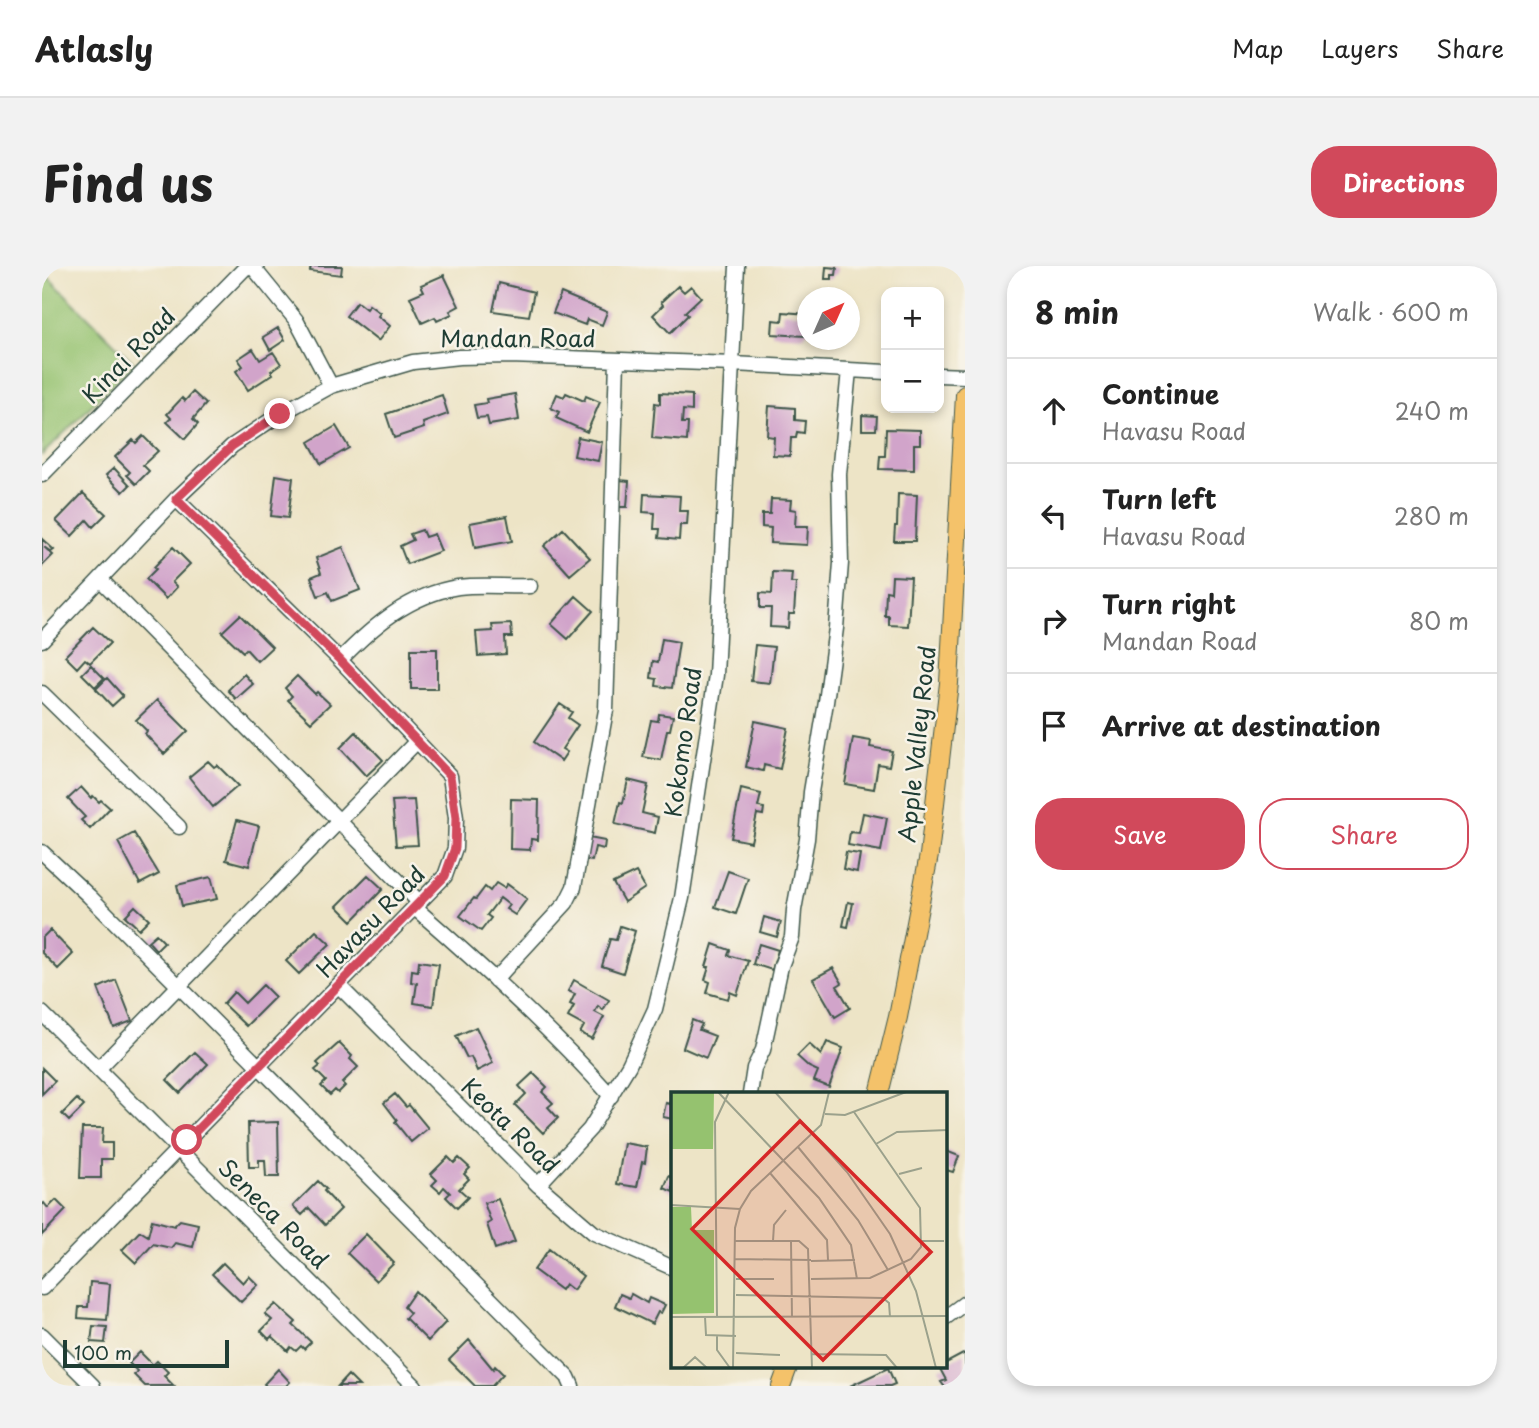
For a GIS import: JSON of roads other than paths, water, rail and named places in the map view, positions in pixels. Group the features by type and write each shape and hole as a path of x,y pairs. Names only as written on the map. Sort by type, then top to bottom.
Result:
{"main road":[{"name":"Apple Valley Road","path":"879,1092 898,1017 932,829 949,683 965,395"},
{"path":"780,1386 788,1368"}],"street":[{"name":"Kinai Road","path":"42,475 250,266 296,320 331,386"},
{"name":"Kokomo Road","path":"538,1185 590,1129 629,1065 655,1009 682,898 716,675 737,266"},
{"name":"Mandan Road","path":"42,640 176,499 232,446 280,414 331,386 413,362 459,357 733,364 881,372"},
{"path":"495,980 566,903 574,887 606,709 617,360"},
{"path":"750,1092 754,1068 763,1050 768,1030 781,966 792,937 793,910 807,839 811,792 826,702 841,563 839,474 849,370"},
{"path":"944,375 965,376"},
{"name":"Havasu Road","path":"42,1288 445,876 455,848 456,818 450,776 340,660 176,499"},
{"path":"100,579 340,822 417,905 581,1063 611,1096"},
{"path":"340,660 371,629 411,601 458,587 530,586"},
{"path":"42,693 179,827"},
{"path":"98,1069 417,741"},
{"path":"42,852 568,1377 572,1386"},
{"name":"Keota Road","path":"339,986 538,1185 594,1233 671,1267"},
{"name":"Seneca Road","path":"42,1013 415,1386"},
{"path":"948,1316 965,1303"},
{"path":"42,1335 93,1386"}]}
